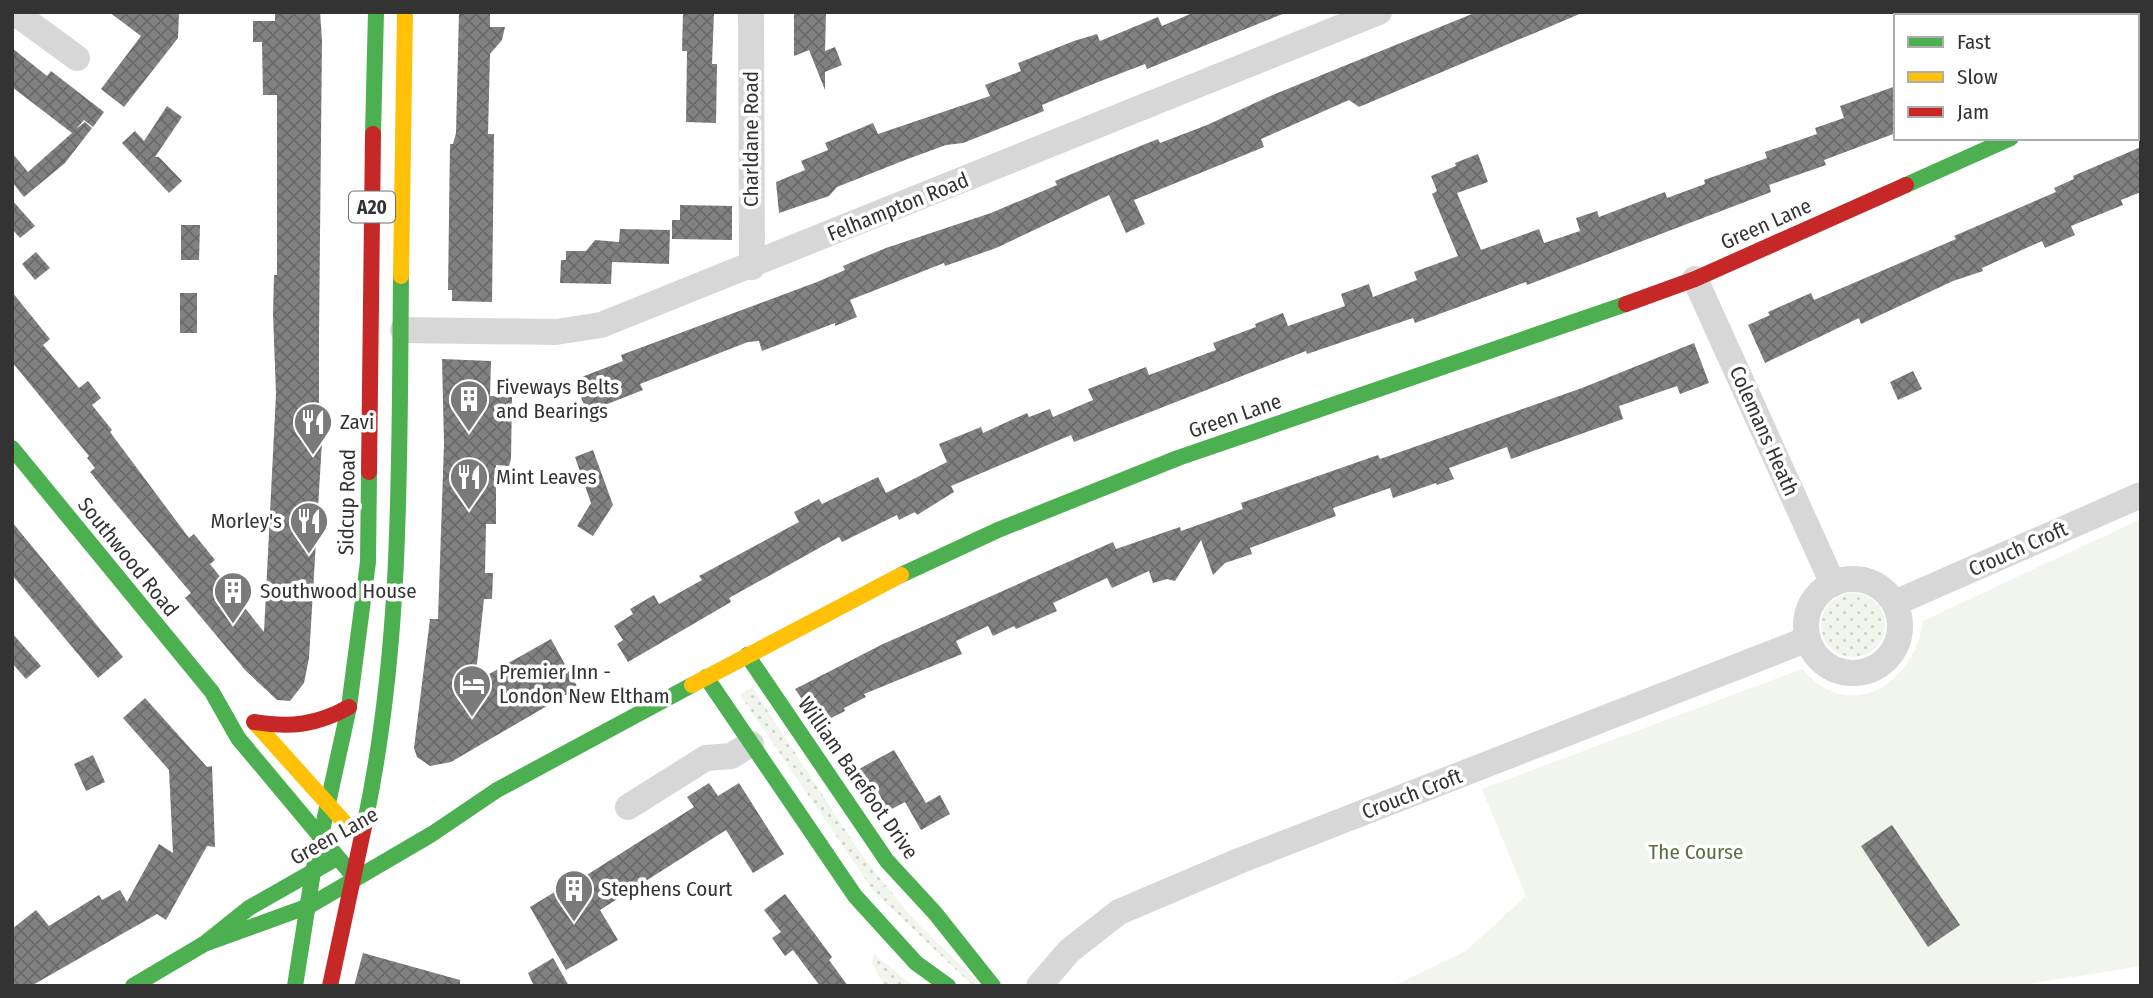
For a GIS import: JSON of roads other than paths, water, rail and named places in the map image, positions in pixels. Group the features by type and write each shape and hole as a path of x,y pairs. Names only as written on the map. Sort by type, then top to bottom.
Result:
{"main road":[{"name":"Sidcup Road","path":"295,986 313,872 349,707 368,562 370,264 376,12"},
{"name":"A20","path":"330,986 381,746 397,562 405,12"},
{"name":"Green Lane","path":"204,944 309,906 432,834 497,790 899,576 998,530 1166,463 1528,340 1695,279 2007,140"},
{"name":"Southwood Road","path":"12,448 212,692 237,738 355,878"},
{"name":"William Barefoot Drive","path":"747,655 887,860 936,913 993,986"},
{"path":"706,677 855,896 916,964 948,986"},
{"name":"Southwood Road","path":"212,692 254,722 362,844"},
{"name":"Southwood Road","path":"254,722 287,727 309,726 349,707"},
{"name":"Green Lane","path":"438,811 497,790"},
{"name":"Green Lane","path":"133,986 204,944 249,908 383,833"}],"street":[{"path":"15,12 77,58"},
{"name":"Charldane Road","path":"751,12 752,267"},
{"name":"Felhampton Road","path":"402,330 556,332 601,325 752,267 1379,12"},
{"name":"Colemans Heath","path":"1695,279 1833,584"},
{"name":"Crouch Croft","path":"1895,603 2141,495"},
{"path":"1854,578 1870,581 1884,589 1895,603 1900,619 1897,643 1883,663 1868,671 1852,673 1836,670 1822,661 1808,639 1806,622 1810,606 1819,593 1833,584 1854,578"},
{"name":"Crouch Croft","path":"1039,986 1069,951 1119,912 1239,861 1808,639"},
{"path":"628,807 706,758 731,756 751,744"}],"place":[{"name":"Fiveways Belts and Bearings","path":"469,433"},
{"name":"Zavi","path":"313,456"},
{"name":"Mint Leaves","path":"469,511"},
{"name":"Morley's","path":"309,555"},
{"name":"Southwood House","path":"233,625"},
{"name":"Premier Inn - London New Eltham","path":"472,718"},
{"name":"Stephens Court","path":"574,923"}],"park label":[{"name":"The Course","path":"1696,852"}]}
